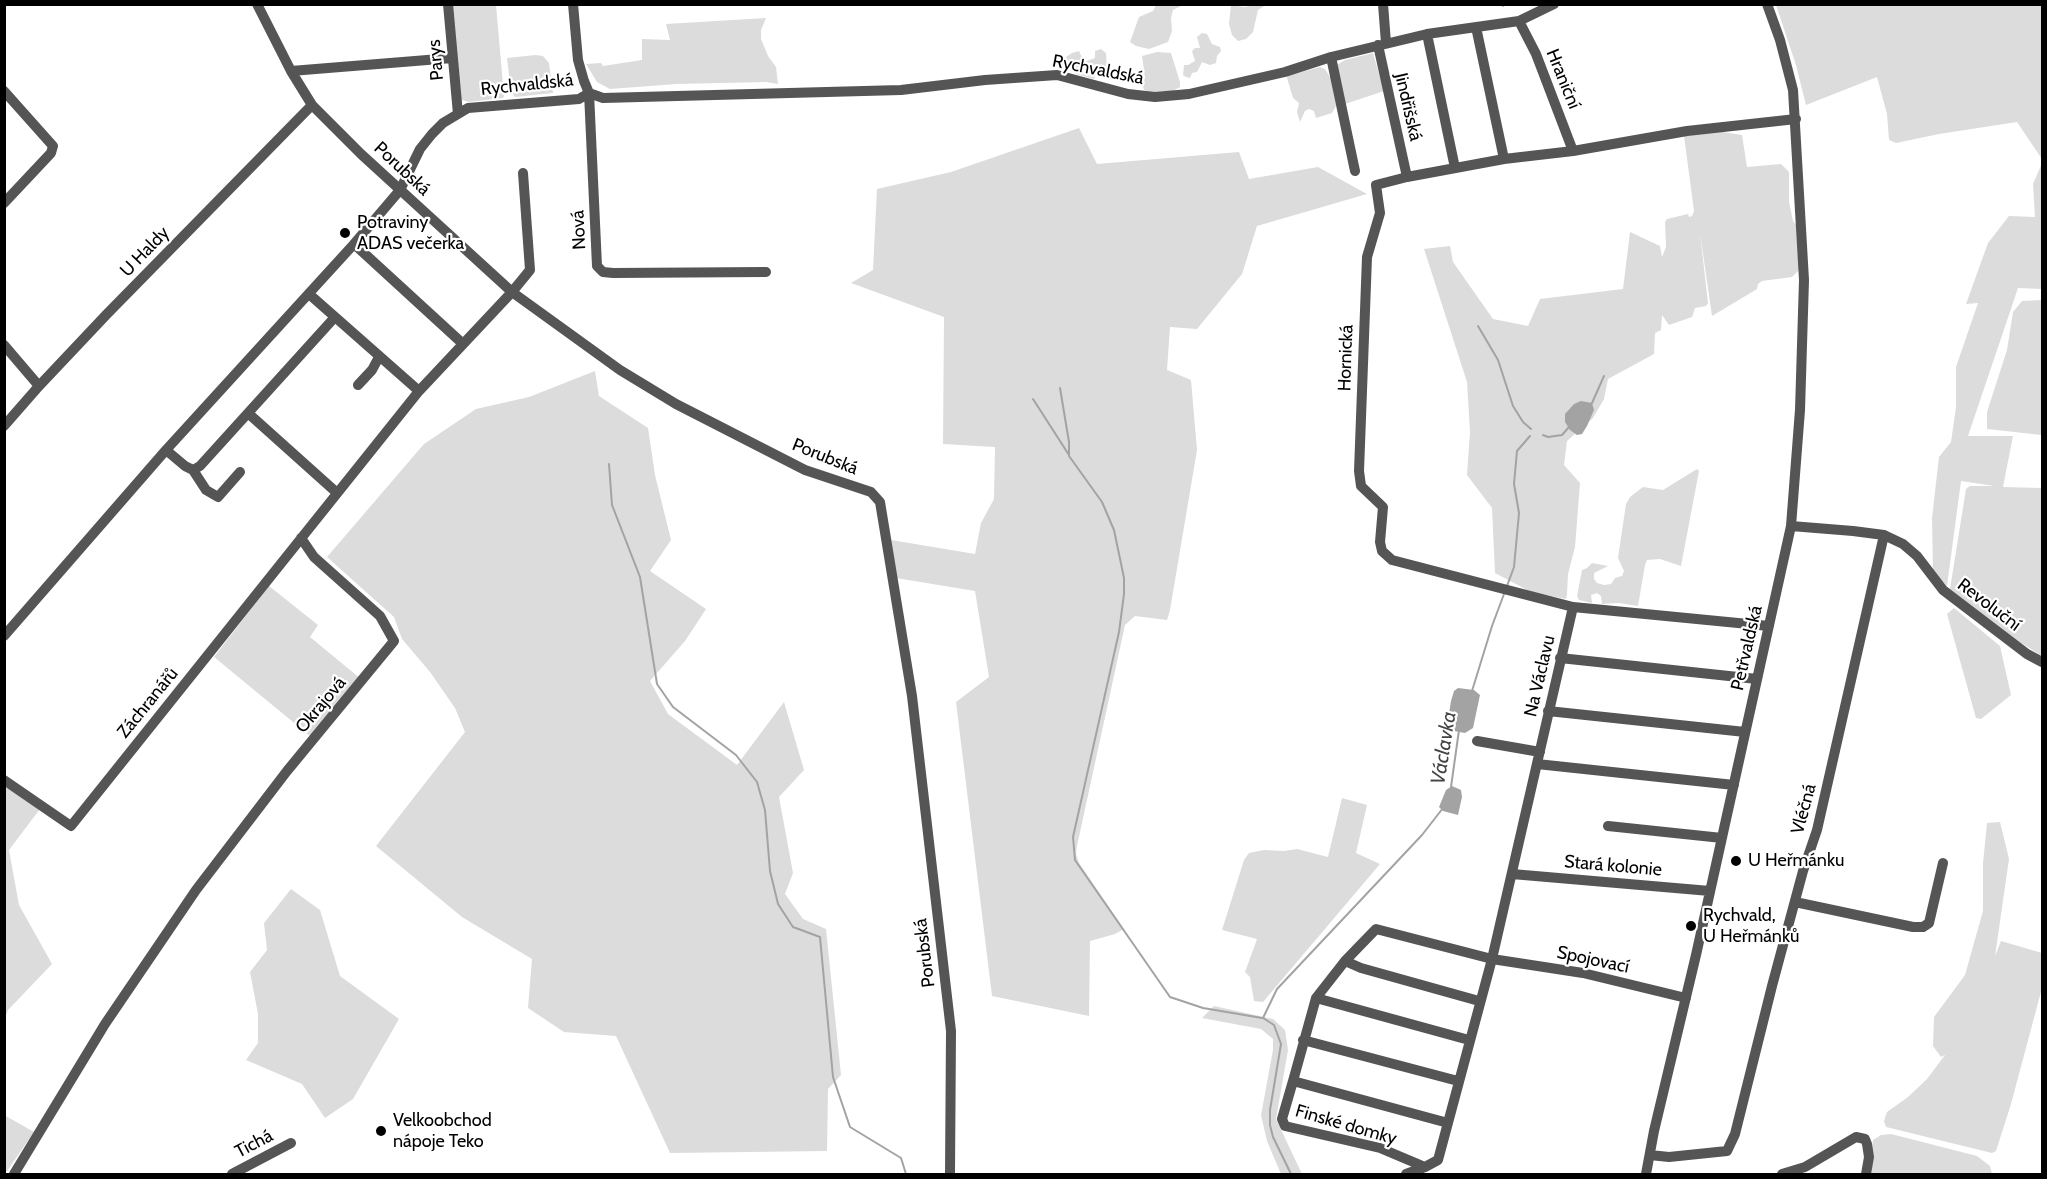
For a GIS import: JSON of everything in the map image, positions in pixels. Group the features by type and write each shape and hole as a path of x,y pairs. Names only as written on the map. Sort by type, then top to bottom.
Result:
{"street":[{"name":"Porubská","path":"256,4 291,71 312,105 361,154 512,292 620,370 676,404 805,470 871,492 880,502 912,696 951,1031 950,1174"},
{"name":"Parys","path":"448,4 458,114"},
{"name":"Rychvaldská","path":"573,4 578,60 589,93"},
{"name":"Jindřišská","path":"1383,4 1382,44 1407,177"},
{"name":"Rychvaldská","path":"589,93 603,98 901,90 985,80 1057,75 1128,94 1155,97 1189,94 1285,72 1330,57 1427,34 1519,21 1554,4"},
{"path":"1767,4 1789,70 1796,119"},
{"name":"Hraniční","path":"1519,21 1536,54 1573,151"},
{"path":"1476,27 1504,159"},
{"path":"1427,34 1455,168"},
{"path":"1330,57 1355,171"},
{"path":"291,71 452,58"},
{"path":"4,91 53,146 51,153 4,203"},
{"name":"Rychvaldská","path":"400,190 420,149 432,134 468,108 579,99 589,93"},
{"name":"Nová","path":"589,93 597,266 603,272 613,273 766,272"},
{"name":"U Haldy","path":"4,426 39,386 312,105"},
{"name":"Hornická","path":"1769,626 1573,607 1392,560 1382,551 1380,542 1383,507 1361,486 1359,471 1367,257 1380,213 1377,185 1407,177 1504,159 1573,151 1687,130 1796,119"},
{"name":"Petřvaldská","path":"1647,1174 1791,526 1800,410 1804,296 1796,119"},
{"path":"301,538 418,391 530,270 523,173"},
{"path":"4,636 166,450 354,244 400,190"},
{"path":"354,244 462,343"},
{"path":"309,294 418,391"},
{"path":"193,470 200,466 249,414 335,317"},
{"path":"4,345 39,386"},
{"path":"358,385 372,370 379,357"},
{"path":"249,414 336,492"},
{"path":"166,450 193,470 206,490 218,497 240,472"},
{"name":"Revoluční","path":"1791,526 1884,535 1903,544 1917,556 1943,590 2027,654 2043,662"},
{"name":"Vléčná","path":"1650,1155 1669,1157 1727,1151 1735,1134 1772,987 1817,830 1884,535"},
{"name":"Záchranářů","path":"4,780 71,826 301,538"},
{"name":"Okrajová","path":"14,1174 26,1158 105,1024 196,890 287,771 394,641 380,616 314,557 301,538"},
{"name":"Na Václavu","path":"1512,874 1573,607"},
{"path":"1560,658 1757,679"},
{"path":"1548,711 1745,732"},
{"path":"1477,741 1540,752"},
{"path":"1537,764 1734,785"},
{"path":"1608,826 1722,838"},
{"path":"1795,902 1913,927 1923,927 1929,923 1943,863"},
{"path":"1406,1174 1438,1160 1442,1152 1458,1081 1492,959 1512,874"},
{"name":"Stará kolonie","path":"1512,874 1710,891"},
{"name":"Finské domky","path":"1425,1167 1380,1148 1284,1126 1282,1119 1316,998 1345,961 1376,929 1492,959"},
{"name":"Spojovací","path":"1492,959 1583,973 1686,998"},
{"path":"1345,961 1360,968 1479,1001"},
{"path":"1316,998 1469,1040"},
{"path":"1303,1040 1458,1081"},
{"name":"Finské domky","path":"1293,1081 1448,1123"},
{"path":"1782,1174 1805,1167 1856,1137 1865,1139 1868,1144 1869,1157 1866,1174"},
{"name":"Tichá","path":"232,1174 291,1143"}],"shaded area":[{"path":"451,5 496,5 503,98 469,102 462,100 459,96"},
{"path":"1156,5 1183,5 1173,10 1172,31 1168,42 1149,49 1136,46 1130,42 1139,17 1153,11"},
{"path":"1231,5 1244,7 1266,5 1258,10 1253,32 1246,39 1238,41 1232,35 1229,24"},
{"path":"1776,5 2042,5 2042,159 2017,122 1896,143 1889,140 1887,114 1877,77 1806,105 1796,65"},
{"path":"766,18 761,30 761,39 768,56 776,67 778,84 766,82 676,84 610,89 597,82 586,64 601,63 603,66 642,60 642,39 670,40 666,24"},
{"path":"1202,33 1207,34 1212,44 1220,47 1221,51 1216,63 1210,65 1202,62 1197,72 1192,73 1190,78 1186,77 1183,75 1184,65 1195,61 1192,51 1200,48 1197,37"},
{"path":"1101,49 1106,53 1107,67 1096,73 1094,79 1076,74 1069,67 1066,57 1072,53 1079,51 1084,62 1095,58 1095,51"},
{"path":"1157,52 1171,53 1180,82 1180,87 1173,91 1155,93 1144,90 1142,56"},
{"path":"1373,53 1384,91 1342,105 1337,65 1345,60"},
{"path":"543,56 549,63 553,93 515,97 511,92 507,58"},
{"path":"1320,67 1325,69 1331,79 1336,106 1332,113 1316,118 1314,111 1309,109 1305,111 1300,122 1297,112 1299,103 1293,98 1287,78"},
{"path":"1079,128 1097,164 1239,152 1249,179 1318,167 1367,194 1257,226 1242,274 1197,329 1170,327 1167,370 1191,380 1197,450 1167,620 1135,616 1125,625 1077,846 1076,854 1079,863 1124,929 1090,941 1089,1016 992,996 956,702 989,677 975,591 896,578 891,540 975,554 981,523 994,499 995,447 943,444 944,317 851,283 873,270 877,189 951,172"},
{"path":"1716,131 1742,135 1747,167 1781,164 1789,172 1789,202 1796,225 1799,270 1792,277 1762,281 1758,284 1757,289 1712,316 1700,233 1708,303 1706,306 1695,308 1692,317 1669,325 1662,315 1661,330 1655,333 1654,354 1608,379 1604,399 1593,418 1567,441 1564,465 1580,483 1575,547 1568,574 1566,599 1531,592 1495,573 1492,508 1467,475 1470,432 1467,382 1424,249 1450,246 1453,262 1493,319 1528,326 1540,299 1623,289 1630,232 1660,246 1662,257 1666,247 1665,222 1667,219 1688,214 1689,217 1694,211 1684,136"},
{"path":"2042,163 2042,289 2018,288 1968,436 2013,436 2003,487 2042,488 2042,656 2018,641 1950,589 1966,489 1970,486 1994,486 1961,481 1947,586 1933,573 1932,518 1939,457 1951,442 1956,407 1956,367 1978,303 1966,304 1988,243 2009,216 2035,217 2033,184"},
{"path":"2042,300 2042,435 1987,429 1987,412 2007,350 2013,312 2022,301"},
{"path":"595,371 599,396 648,428 655,475 671,540 650,571 706,609 685,641 650,681 668,714 737,765 784,702 804,770 779,797 793,873 785,894 803,919 826,929 841,1075 828,1089 827,1151 670,1153 616,1036 564,1032 528,1008 532,959 462,917 376,846 465,732 455,708 430,672 402,639 394,617 327,557 424,444 476,409 529,397"},
{"path":"1581,401 1592,403 1594,410 1582,434 1577,435 1565,422 1565,414 1574,404"},
{"path":"1697,469 1699,471 1681,566 1660,559 1647,560 1638,606 1619,603 1602,604 1601,596 1597,593 1591,595 1592,603 1579,600 1577,596 1582,570 1592,563 1608,566 1594,573 1597,583 1611,584 1615,578 1622,576 1624,571 1618,558 1626,504 1630,497 1643,487 1663,490"},
{"path":"269,586 318,625 310,637 361,679 310,736 214,657"},
{"path":"1954,608 2000,646 2011,695 1981,719 1976,718 1947,614"},
{"path":"1458,688 1474,690 1480,695 1473,728 1465,733 1454,731 1447,726 1451,701 1454,691"},
{"path":"1452,786 1461,790 1462,797 1458,815 1443,811 1439,807 1446,790"},
{"path":"7,788 40,809 9,850 19,905 52,964 8,1010 5,1018 4,790"},
{"path":"1342,798 1367,805 1356,853 1380,864 1263,1002 1254,1001 1250,977 1245,972 1257,939 1222,930 1244,860 1249,853 1264,850 1297,849 1328,857"},
{"path":"2000,822 2009,859 1995,956 2001,941 2042,953 2042,988 2011,1104 1996,1151 1992,1153 1886,1127 1884,1121 1887,1112 1927,1079 1945,1055 1941,1057 1933,1046 1934,1017 1965,975 1983,911 1983,863 1987,823"},
{"path":"291,889 320,910 340,976 399,1019 353,1099 325,1118 302,1084 246,1060 258,1043 258,1014 250,972 267,950 264,923"},
{"path":"1214,1006 1273,1019 1285,1030 1288,1050 1276,1119 1302,1174 1281,1174 1267,1141 1261,1115 1273,1039 1261,1029 1202,1018"},
{"path":"4,1115 34,1132 5,1174"},
{"path":"1891,1134 1977,1156 1990,1166 1992,1174 1869,1174 1873,1140 1881,1135"}],"waterway":[{"path":"1478,326 1498,360 1513,406 1523,422 1531,429"},
{"name":"Václavka","path":"1592,403 1604,376"},
{"path":"1060,388 1069,442 1069,456 1102,502 1114,530 1124,578 1119,632 1073,837 1075,860 1170,997 1203,1008 1262,1018"},
{"path":"1033,399 1069,455"},
{"name":"Václavka","path":"1543,435 1548,437 1562,435 1569,427"},
{"name":"Václavka","path":"1507,586 1514,567 1519,513 1514,484 1517,451 1530,436"},
{"path":"609,464 612,505 640,577 657,684 673,707 736,755 757,782 765,810 770,871 778,904 793,927 820,937 833,1077 850,1127 901,1158 906,1174"},
{"name":"Václavka","path":"1472,691 1504,594"},
{"name":"Václavka","path":"1451,787 1459,730"},
{"name":"Václavka","path":"1291,1174 1273,1137 1270,1125 1270,1110 1281,1044 1274,1025 1263,1018 1277,989 1422,835 1443,808"}],"place":[{"name":"Potraviny ADAS večerka","path":"345,233"},
{"name":"U Heřmánku","path":"1736,861"},
{"name":"Rychvald, U Heřmánků","path":"1691,926"},
{"name":"Velkoobchod nápoje Teko","path":"381,1131"}]}
